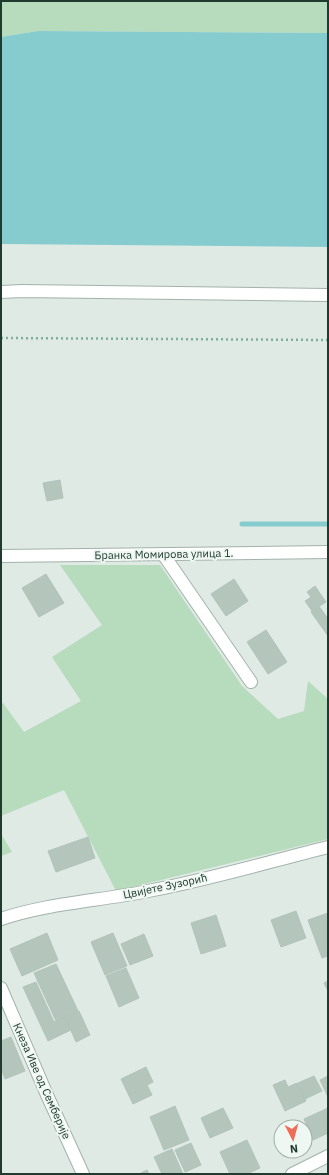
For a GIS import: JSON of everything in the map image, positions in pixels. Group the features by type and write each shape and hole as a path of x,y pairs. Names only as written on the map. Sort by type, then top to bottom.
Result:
{"street":[{"path":"1,292 328,295"},
{"name":"Бранка Момирова улица 1.","path":"1,556 328,552"},
{"path":"163,554 251,682"},
{"name":"Цвијете Зузорић","path":"1,919 41,908 166,888 328,847"},
{"name":"Кнеза Иве од Семберије","path":"1,988 46,1095 83,1174"},
{"path":"292,1174 328,1156"}],"path":[{"path":"1,338 328,340"}],"green space":[{"path":"1,1 328,1 328,33 38,31 1,37"},
{"path":"60,565 160,565 242,686 278,719 304,711 308,681 328,699 328,839 116,891 64,790 1,816 1,704 3,703 24,732 81,701 52,657 102,625"},
{"path":"1,834 12,852 1,856"}],"water":[{"path":"38,31 328,33 328,247 1,244 1,37"}],"building":[{"path":"60,480 63,498 47,501 43,483"},
{"path":"46,574 64,603 39,617 22,588"},
{"path":"234,579 248,601 226,616 211,594"},
{"path":"315,586 326,602 312,611 305,601 311,597 307,592"},
{"path":"319,606 328,619 328,636 311,612"},
{"path":"266,630 287,662 268,674 247,642"},
{"path":"88,837 95,858 56,872 48,851"},
{"path":"296,911 306,938 281,947 271,920"},
{"path":"328,913 328,956 322,958 308,920"},
{"path":"216,915 226,946 201,954 191,923"},
{"path":"47,933 58,960 22,976 10,949"},
{"path":"113,933 127,966 105,975 91,942"},
{"path":"144,934 153,956 130,965 121,944"},
{"path":"56,964 78,1011 56,1021 34,973"},
{"path":"126,968 139,998 119,1007 106,976"},
{"path":"328,981 328,991 324,983"},
{"path":"36,982 54,1022 64,1017 71,1030 48,1041 23,987"},
{"path":"79,1011 90,1035 76,1042 65,1017"},
{"path":"11,1037 25,1071 5,1079 1,1068 1,1041"},
{"path":"146,1067 153,1082 147,1085 152,1095 133,1104 121,1079"},
{"path":"314,1076 322,1091 305,1099 298,1083"},
{"path":"328,1076 328,1097 320,1080"},
{"path":"285,1080 288,1087 297,1083 306,1101 285,1111 273,1085"},
{"path":"175,1106 189,1140 164,1150 150,1117"},
{"path":"223,1108 233,1128 210,1138 201,1118"},
{"path":"328,1108 328,1133 313,1140 313,1119 304,1119"},
{"path":"247,1140 260,1168 247,1174 230,1174 220,1152"},
{"path":"191,1143 201,1165 185,1172 175,1150"},
{"path":"172,1149 183,1174 162,1174 154,1157"},
{"path":"147,1170 149,1174 139,1174"}],"waterway":[{"path":"242,524 328,524"}]}
